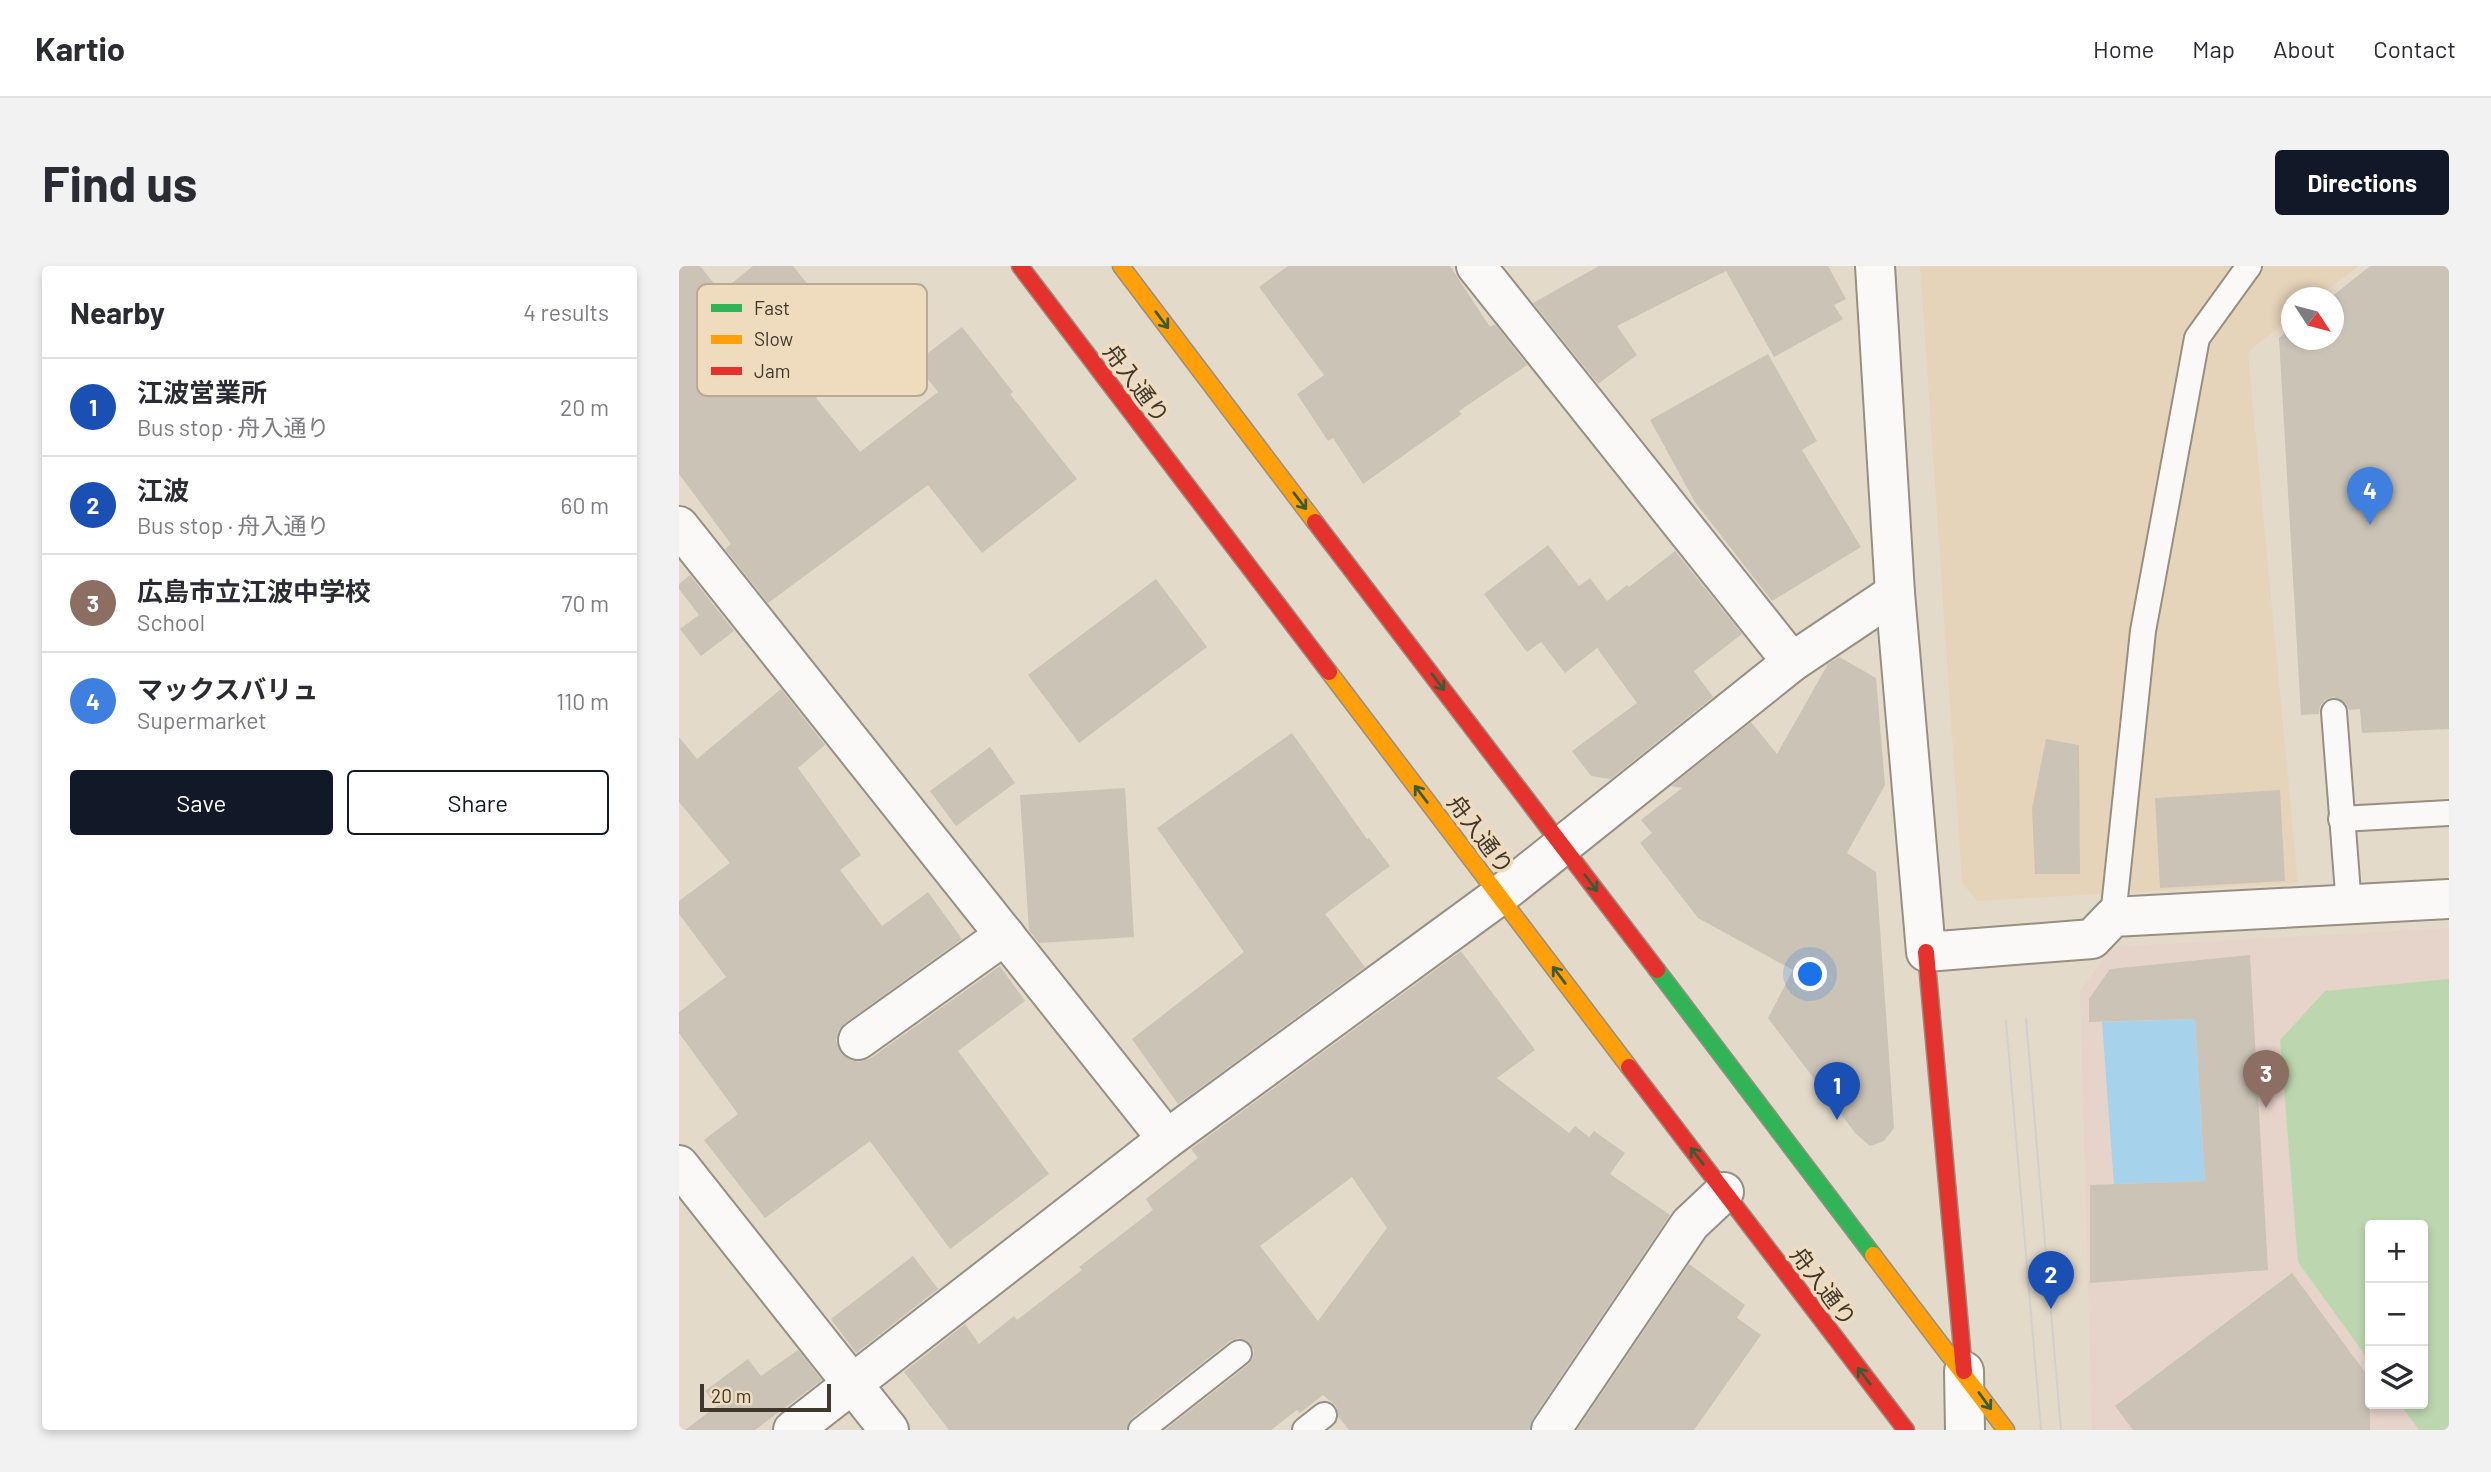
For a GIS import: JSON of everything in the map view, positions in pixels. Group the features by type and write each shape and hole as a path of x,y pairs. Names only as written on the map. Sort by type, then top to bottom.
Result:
{"street":[{"name":"舟入通り","path":"1020,266 1906,1430"},
{"path":"1121,266 2006,1430"},
{"path":"1476,266 1791,662"},
{"path":"1875,266 1895,593 1963,1371 1965,1430"},
{"path":"679,526 1167,1139"},
{"path":"793,1430 1167,1139 1563,847 1791,662 1895,593"},
{"path":"1926,952 2092,939 2113,917 2449,899"},
{"path":"858,1040 1005,935"},
{"path":"679,1165 889,1430"},
{"path":"1551,1430 1690,1224 1724,1192"}],"lane":[{"path":"2113,917 2143,631 2197,338 2249,266"},
{"path":"2335,712 2349,906"},
{"path":"2341,819 2449,813"},
{"path":"1141,1430 1239,1353"}],"shaded area":[{"path":"1920,266 2359,266 2331,287 2281,287 2281,326 2248,352 2298,883 1977,901 1962,883"},
{"path":"2449,928 2449,1430 2092,1430 2080,991 2112,947"}],"green space":[{"path":"2449,979 2449,1430 2419,1430 2404,1409 2428,1409 2428,1220 2365,1220 2365,1355 2298,1262 2280,1040 2325,991"}],"water":[{"path":"2195,1019 2205,1181 2114,1184 2102,1022"}],"building":[{"path":"679,266 700,266 715,284 697,284 697,396 819,396 816,398 860,452 938,392 927,378 927,354 962,327 1013,392 1010,394 1077,479 982,553 928,485 768,603 725,549 731,544 679,474"},
{"path":"753,266 793,266 808,284 731,284"},
{"path":"1288,266 1450,266 1490,327 1495,324 1527,365 1459,411 1462,414 1363,484 1333,438 1328,441 1297,394 1324,375 1259,287"},
{"path":"1599,266 1828,266 1846,299 1834,305 1843,319 1774,357 1726,271 1617,326 1637,355 1598,384 1533,303"},
{"path":"2370,266 2449,266 2449,729 2362,733 2360,709 2349,710 2346,703 2334,697 2325,700 2320,706 2319,714 2301,715 2279,338 2281,336 2281,350 2344,350 2344,287"},
{"path":"1768,354 1817,441 1802,450 1861,547 1772,601 1695,502 1650,420"},
{"path":"1548,545 1579,586 1590,578 1607,601 1675,551 1742,634 1694,671 1713,697 1611,779 1591,776 1572,751 1637,703 1597,648 1565,673 1541,642 1527,652 1484,594"},
{"path":"690,575 734,631 701,656 680,629 699,615 679,589 679,584"},
{"path":"1156,579 1207,647 1079,743 1028,675"},
{"path":"1839,657 1876,678 1885,785 1847,853 1876,872 1894,1128 1884,1141 1870,1146 1856,1134 1768,1018 1793,970 1698,918 1640,843 1652,833 1641,820 1682,788 1671,786 1751,722 1777,754 1828,664"},
{"path":"781,689 825,745 798,768 861,855 840,870 882,926 928,892 962,939 845,1023 838,1032 836,1041 841,1053 850,1060 859,1062 871,1058 1000,966 1025,1001 958,1051 1049,1174 950,1249 870,1141 765,1218 704,1140 738,1114 679,1033 679,1012 726,977 679,914 679,901 730,863 679,802 679,737 697,759"},
{"path":"1292,733 1367,839 1369,838 1390,866 1325,914 1365,967 1178,1104 1132,1039 1244,952 1157,828"},
{"path":"2046,739 2079,745 2080,874 2035,874 2032,809"},
{"path":"990,747 1015,783 956,826 930,791"},
{"path":"1125,788 1134,937 1039,943 1029,930 1020,795"},
{"path":"2280,790 2285,881 2160,888 2155,798"},
{"path":"1461,951 1535,1050 1497,1078 1569,1133 1575,1126 1589,1137 1594,1131 1625,1153 1610,1174 1670,1215 1533,1418 1529,1430 1349,1430 1338,1416 1336,1406 1323,1395 1271,1430 1165,1430 1249,1364 1254,1350 1245,1340 1238,1338 1230,1341 1132,1418 1126,1430 949,1430 904,1372 965,1324 979,1344 1014,1316 1017,1320 1082,1270 1079,1267 1153,1210 1146,1199 1198,1158 1191,1149","holes":["1352,1177 1387,1228 1318,1321 1260,1246"]},
{"path":"2250,955 2268,1270 2090,1283 2090,1185 2205,1181 2195,1019 2089,1022 2089,999 2110,969"},
{"path":"913,1256 938,1289 856,1353 831,1319"},
{"path":"1689,1264 1745,1305 1737,1318 1761,1335 1694,1430 1577,1430"},
{"path":"2292,1273 2365,1372 2365,1409 2370,1409 2370,1430 2133,1430 2115,1406"},
{"path":"798,1350 822,1380 755,1430 685,1430 717,1406 705,1391 748,1359 761,1376"}],"tram line":[{"path":"2026,1019 2061,1430"},
{"path":"2006,1021 2041,1430"}],"traffic: fast":[{"path":"1657,970 1873,1255"}],"traffic: slow":[{"path":"1121,266 1315,522"},
{"path":"1329,672 1629,1067"},
{"path":"1873,1255 2006,1430"}],"traffic: jam":[{"path":"1020,266 1329,672"},
{"path":"1315,522 1657,970"},
{"path":"1926,952 1964,1371"},
{"path":"1629,1067 1906,1430"}],"place":[{"name":"マックスバリュ","path":"2370,525"},
{"name":"広島市立江波中学校","path":"2266,1108"},
{"name":"江波営業所","path":"1837,1120"},
{"name":"江波","path":"2051,1309"}]}
